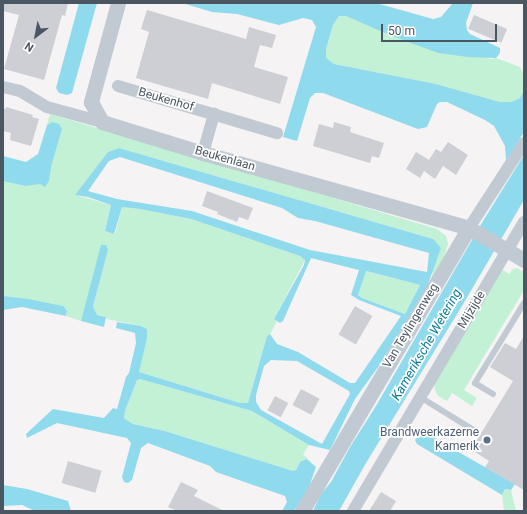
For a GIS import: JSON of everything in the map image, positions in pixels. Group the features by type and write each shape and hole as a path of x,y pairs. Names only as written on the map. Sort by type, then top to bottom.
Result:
{"street":[{"path":"102,122 90,102 118,3"},
{"name":"Beukenhof","path":"118,86 277,133"},
{"path":"3,87 20,91 47,107 102,122"},
{"path":"203,153 214,114"},
{"name":"Beukenlaan","path":"102,122 203,153 472,229 524,260"},
{"name":"Van Teylingenweg","path":"304,507 524,143"},
{"name":"Mijzijde","path":"353,511 505,249 524,222"}],"lane":[{"path":"493,394 475,383 524,303"},
{"path":"420,397 475,432"}],"green space":[{"path":"339,16 346,16 491,59 496,58 520,67 524,75 524,90 520,98 511,102 500,102 436,84 334,64 326,59 326,49 333,25"},
{"path":"50,114 437,229 446,236 448,244 440,270 432,285 433,239 119,148 108,152 76,195 111,205 105,231 115,234 122,207 140,209 191,219 300,256 305,260 274,319 277,321 270,334 267,336 248,403 240,403 139,372 147,329 141,326 107,319 106,317 97,315 93,308 108,250 81,321 66,316 67,311 3,296 3,181 25,186 49,181 52,163 52,122 47,125"},
{"path":"517,268 524,272 524,290 464,390 477,398 472,406 452,393 447,401 438,396 434,384 502,269 509,274 513,269"},
{"path":"365,271 420,285 405,314 362,298 358,295"},
{"path":"140,379 252,411 309,445 303,454 316,467 305,459 300,462 296,470 293,471 165,431 133,424 124,418 125,411 137,380"},
{"path":"505,489 511,490 516,511 504,511 502,495"}],"water":[{"path":"79,3 97,3 72,93 67,95 59,93 56,88"},
{"path":"182,3 376,3 433,19 441,17 453,3 473,3 466,23 467,30 470,34 500,48 500,53 496,58 468,57 438,53 392,36 346,16 339,16 333,25 326,49 326,58 334,64 436,84 500,102 511,102 520,98 524,90 524,132 506,161 505,146 494,126 485,120 447,102 440,102 437,104 427,127 418,129 323,93 315,93 310,98 297,141 283,137 316,27 312,20 303,18 279,25 237,14 212,12"},
{"path":"52,122 59,124 62,129 52,163 49,181 45,187 40,184 25,186 3,181 3,156 26,162 38,154 47,125"},
{"path":"119,148 433,239 441,248 427,287 381,363 355,399 330,450 309,445 252,411 140,379 137,380 125,411 124,418 133,424 165,431 293,471 296,470 300,462 306,459 316,467 309,487 294,511 282,511 287,502 285,496 216,472 210,466 148,443 141,448 132,480 128,483 124,482 122,477 131,443 127,438 57,423 27,438 26,434 53,409 104,418 113,408 117,409 126,377 129,373 136,343 135,333 116,328 117,322 141,326 147,329 147,338 139,372 240,403 248,403 267,336 270,334 277,344 298,352 350,383 355,383 401,316 359,300 351,295 359,270 311,258 283,321 280,323 274,319 304,265 305,260 300,256 191,219 140,209 122,207 114,234 105,231 111,205 88,197 75,195 108,152","holes":["120,157 282,208 298,218 315,221 429,253 427,272 310,250 192,211 117,199 88,191 109,161","366,271 420,285 405,314 362,298 358,295","271,360 297,361 349,391 350,394 322,444 261,410 256,402 256,395 264,366"]},
{"name":"Kameriksche Wetering","path":"524,155 524,200 462,306 366,463 339,511 313,511 321,494 331,482 483,221"},
{"path":"101,245 106,245 108,250 93,307 97,315 106,317 104,327 81,321"},
{"path":"3,296 63,306 67,311 66,316 22,307 3,310"},
{"path":"429,430 427,433 439,441 515,484 511,490 505,489 502,495 417,444 415,440 422,431"},
{"path":"3,485 27,489 68,501 71,511 35,511 22,505 3,506"}],"building":[{"path":"3,3 68,3 65,16 62,15 44,80 4,69 19,15 3,11"},
{"path":"147,10 246,39 249,27 276,35 272,48 260,45 254,67 288,77 280,104 212,83 208,99 136,78 149,32 141,29"},
{"path":"474,15 507,29 501,43 468,29"},
{"path":"6,107 33,115 32,117 39,119 31,146 10,140 11,133 3,131 3,109"},
{"path":"334,122 351,127 350,132 384,143 379,158 372,156 370,163 313,146 319,124 333,128"},
{"path":"448,142 468,155 456,175 443,166 435,179 424,171 420,178 406,169 416,152 429,160 436,149 441,152"},
{"path":"207,191 253,208 248,220 239,217 237,222 202,206"},
{"path":"355,306 372,316 356,345 338,335"},
{"path":"524,336 524,490 485,467 489,461 475,452 479,445 475,443 513,381 490,367 505,343 516,349"},
{"path":"301,389 320,399 311,415 293,405"},
{"path":"275,396 288,403 281,417 267,410"},
{"path":"68,461 102,471 95,493 62,483"},
{"path":"181,482 198,490 194,496 224,511 177,511 168,507"},
{"path":"381,492 396,501 390,511 369,511"}],"place":[{"name":"Brandweerkazerne Kamerik","path":"487,440"}]}
